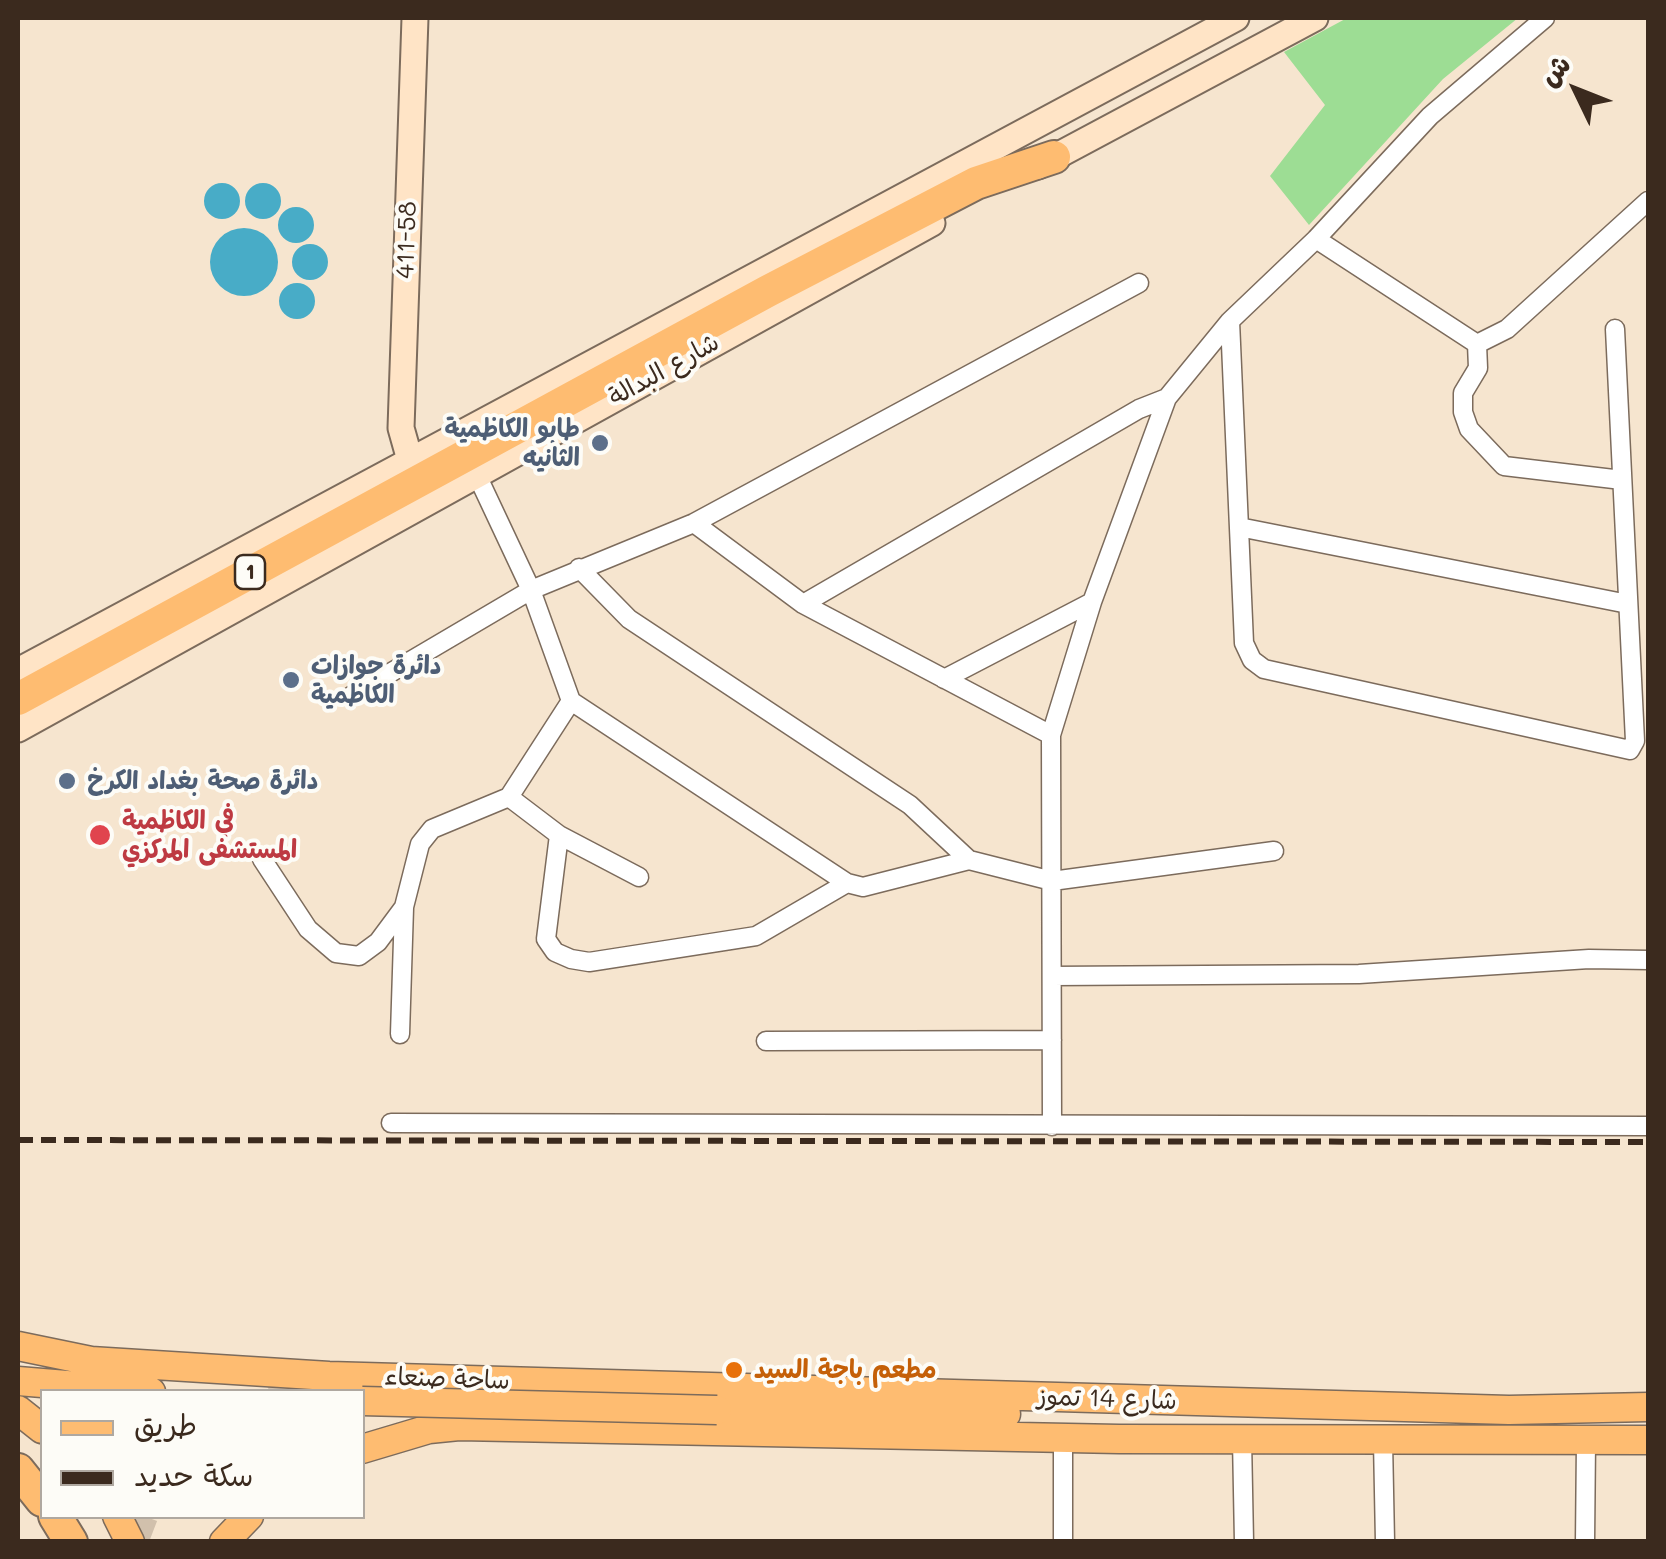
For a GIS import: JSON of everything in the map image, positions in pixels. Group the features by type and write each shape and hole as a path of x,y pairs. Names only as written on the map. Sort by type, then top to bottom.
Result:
{"highway":[{"name":"1","path":"18,699 479,459 976,183 1054,157"},
{"path":"18,1470 40,1498"},
{"path":"56,1519 71,1542"}],"main road":[{"name":"411-58","path":"410,460 400,428 415,18"},
{"name":"شارع البدالة","path":"18,671 1236,18"},
{"path":"1054,157 1315,18"},
{"path":"18,729 479,459"},
{"name":"ساحة صنعاء","path":"18,1346 91,1362 329,1376 565,1383"},
{"name":"ساحة صنعاء","path":"286,1384 329,1376"},
{"path":"18,1381 115,1389"},
{"path":"563,1428 572,1417 574,1402 565,1383"},
{"name":"شارع 14 تموز","path":"565,1383 1509,1410 1648,1407"},
{"path":"365,1400 717,1410 1095,1413 1160,1423 1201,1438"},
{"path":"18,1410 40,1427"},
{"name":"ساحة صنعاء","path":"365,1449 429,1428 563,1428"},
{"name":"شارع 14 تموز","path":"563,1428 1383,1441 1648,1440"},
{"path":"118,1519 130,1542"},
{"path":"224,1542 246,1519"}],"street":[{"path":"1052,1126 1051,735 1092,602 1167,398 1230,321 1316,239 1430,116 1545,18"},
{"path":"1477,344 1506,329 1648,201"},
{"path":"1316,239 1477,344"},
{"path":"351,696 531,590 694,523 1139,283"},
{"path":"1230,321 1244,643 1252,660 1264,669 1630,750 1635,741 1615,329"},
{"path":"1477,344 1478,368 1464,393 1463,412 1469,428 1504,466 1622,480"},
{"path":"803,604 1139,409 1167,398"},
{"path":"479,459 570,701 846,883 863,887 969,860 1052,881 1274,851"},
{"path":"694,523 803,604 1051,735"},
{"path":"1240,527 1628,604"},
{"path":"579,568 629,619 910,804 969,860"},
{"path":"944,679 1092,602"},
{"path":"400,1034 404,908 420,844 432,829 509,797 570,701"},
{"path":"509,797 560,835 638,877"},
{"path":"560,835 546,939 555,952 571,959 589,962 756,936 846,883"},
{"path":"262,858 308,930 336,953 359,956 378,942 404,908"},
{"path":"1052,976 1358,974 1589,959 1648,960"},
{"path":"766,1041 1052,1040"},
{"path":"392,1123 1648,1126"},
{"path":"1063,1437 1063,1542"},
{"path":"1242,1439 1244,1542"},
{"path":"1383,1441 1386,1542"},
{"path":"1585,1542 1586,1442"}],"green space":[{"path":"1347,18 1518,18 1443,79 1309,225 1270,176 1325,105 1284,52"}],"water":[{"path":"222,183 235,188 240,201 235,214 222,219 209,214 204,201 209,188"},
{"path":"263,183 276,188 281,201 276,214 263,219 250,214 245,201 250,188"},
{"path":"296,207 309,212 314,225 309,238 296,243 283,238 278,225 283,212"},
{"path":"244,228 257,230 268,238 276,249 276,275 268,286 257,294 244,296 231,294 220,286 212,275 210,262 212,249 220,238 231,230"},
{"path":"310,244 323,249 328,262 323,275 310,280 297,275 292,262 297,249"},
{"path":"297,283 310,288 315,301 310,314 297,319 284,314 279,301 284,288"}],"tunnel":[{"path":"276,1389 286,1384"},
{"path":"134,1542 143,1519"}],"railway":[{"path":"18,1140 1648,1142"}],"place":[{"name":"طابو الكاظمية الثانيه","path":"600,443"},
{"name":"دائرة جوازات الكاظمية","path":"291,680"},
{"name":"دائرة صحة بغداد الكرخ","path":"67,781"},
{"name":"في الكاظمية المستشفى المركزي","path":"100,835"},
{"name":"مطعم باجة السيد","path":"734,1370"}]}
